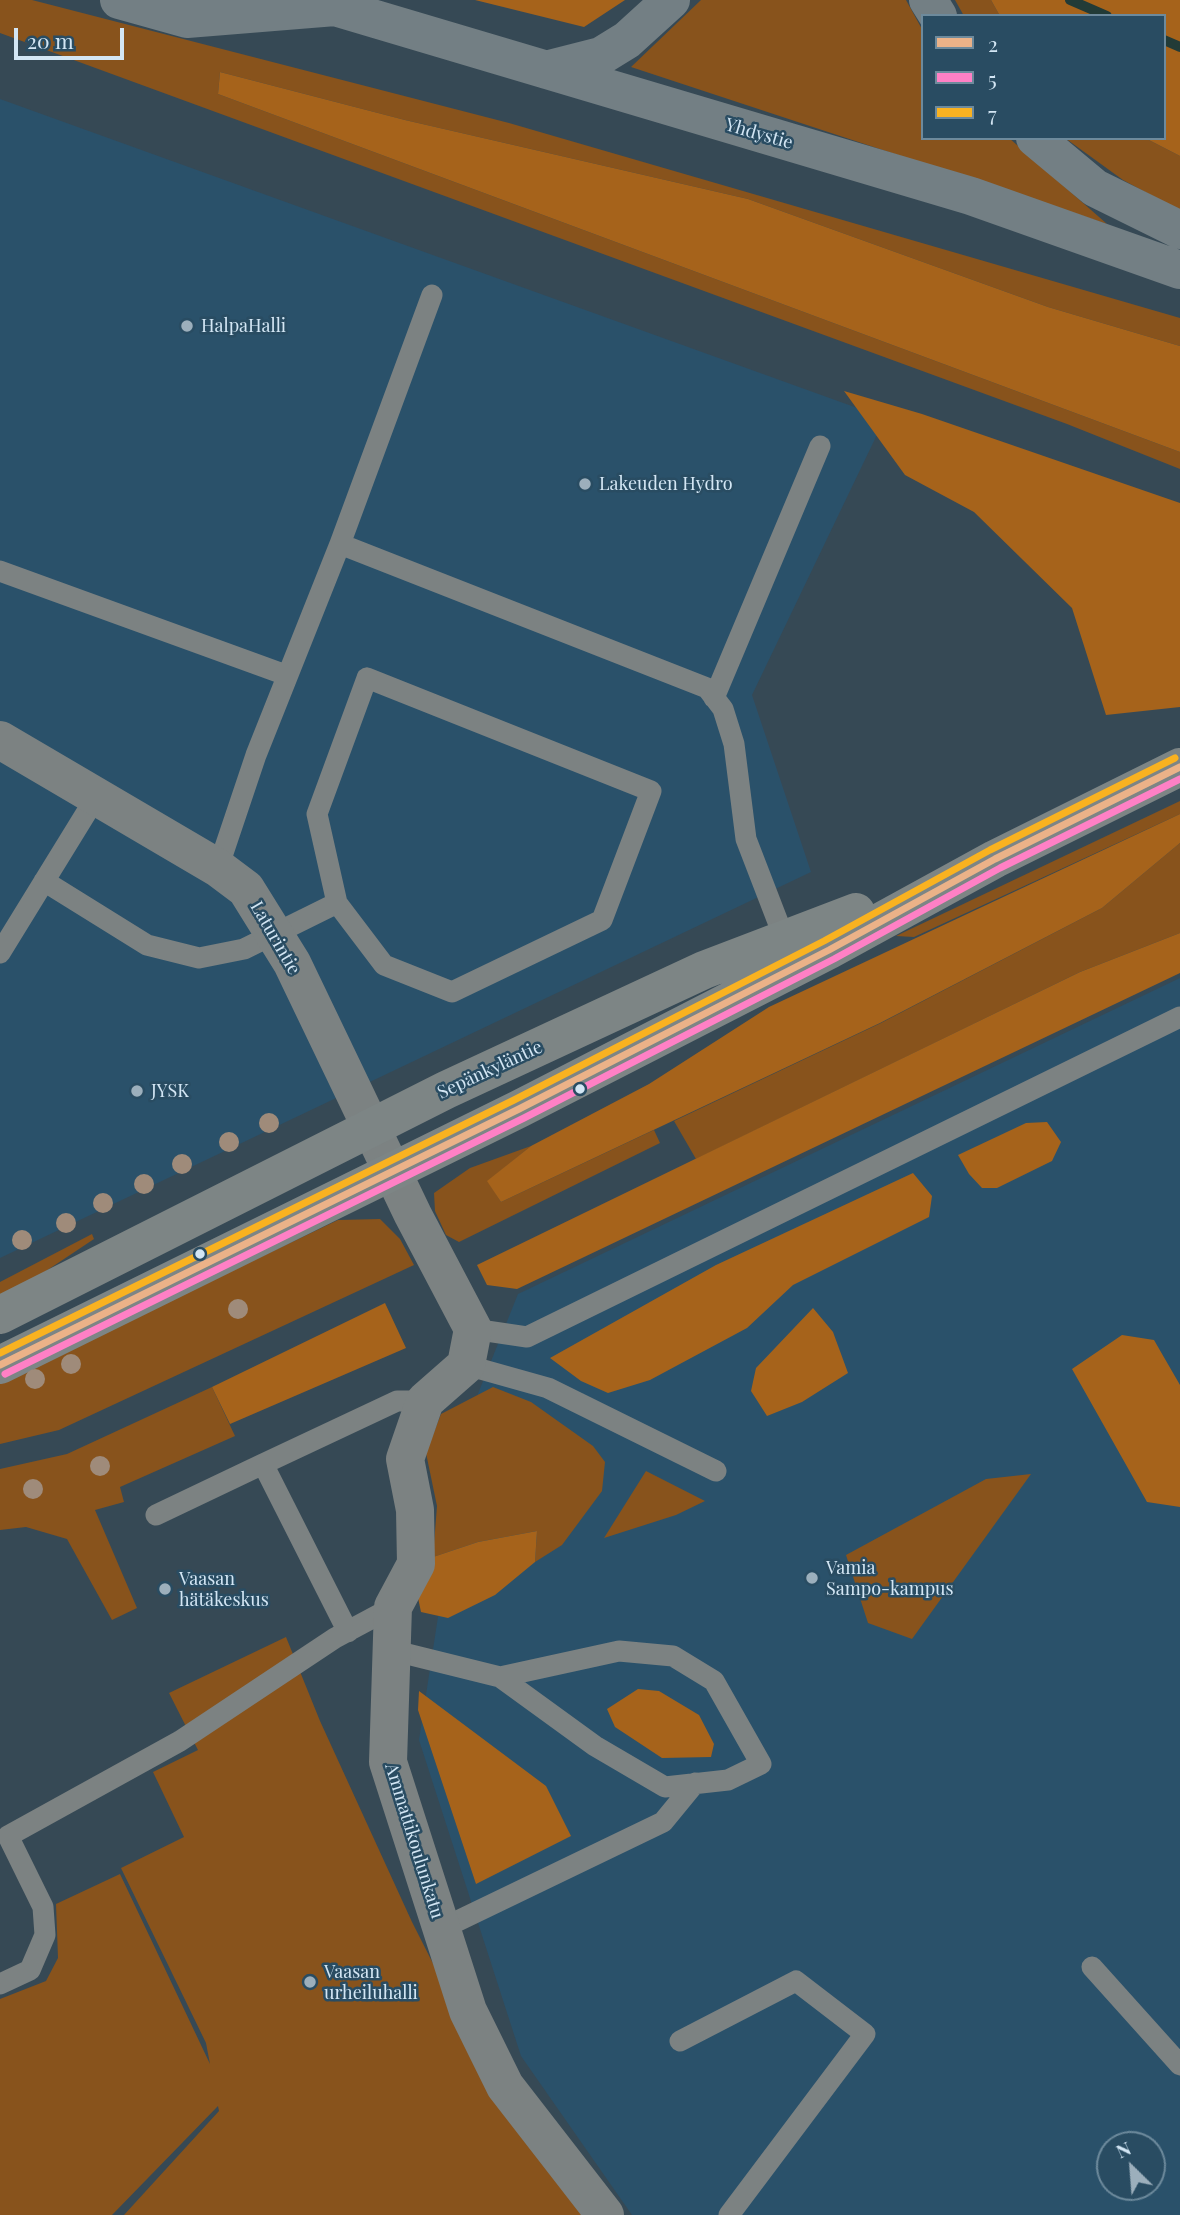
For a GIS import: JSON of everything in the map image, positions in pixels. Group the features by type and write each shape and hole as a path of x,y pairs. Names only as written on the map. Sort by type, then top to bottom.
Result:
{"highway":[{"name":"Yhdystie","path":"120,0 187,19 335,7 971,196 1180,270"},
{"path":"544,70 601,56 627,40 671,0"},
{"path":"1037,140 1095,188 1180,230"}],"main road":[{"name":"Sepänkyläntie","path":"0,1365 391,1171 790,953 995,859 1180,767"},
{"name":"Sepänkyläntie","path":"0,1315 370,1126 704,970 790,953"}],"street":[{"name":"Laturintie","path":"0,740 218,868 246,889 276,933 370,1126 470,1347"},
{"name":"Ammattikoulunkatu","path":"470,1347 425,1401 405,1459 415,1510 416,1564 393,1607 388,1762 468,2011 505,2086 605,2215"}],"lane":[{"path":"218,868 286,675 340,544 432,295"},
{"path":"715,698 820,446"},
{"path":"340,544 707,688 723,709 734,744 746,839 790,953"},
{"path":"0,571 286,675"},
{"path":"368,678 651,791 602,920 452,992 384,965 337,903 317,814 368,678"},
{"path":"0,953 96,797"},
{"path":"44,881 147,946 199,958 244,948 337,903"},
{"path":"470,1347 527,1337 1180,1017"},
{"path":"470,1347 716,1471"},
{"path":"156,1515 397,1401 425,1401"},
{"path":"263,1464 348,1632"},
{"path":"0,1984 30,1970 45,1935 43,1907 8,1836 180,1741 335,1637 393,1607"},
{"path":"391,1650 500,1676 595,1746 665,1787 728,1780 761,1764 714,1681 673,1656 619,1651 500,1676"},
{"path":"441,1929 663,1822 695,1783"},
{"path":"1091,1967 1180,2065"},
{"path":"680,2041 796,1981 864,2034 729,2215"}],"shaded area":[{"path":"0,0 32,0 509,123 1180,318 1180,346 1048,307 748,199 405,120 220,72 218,94 1180,452 1180,469 1067,424 0,33"},
{"path":"475,0 625,0 584,27"},
{"path":"701,0 906,0 921,27 921,140 1011,140 1107,224 631,67"},
{"path":"955,0 991,0 999,14 963,14"},
{"path":"991,0 1180,0 1180,156 1149,140 1166,140 1166,14 999,14"},
{"path":"220,72 405,120 748,199 1048,307 1180,346 1180,452 218,94"},
{"path":"0,99 885,418 752,695 811,872 0,1258"},
{"path":"1068,140 1149,140 1180,156 1180,211 1123,180"},
{"path":"844,391 922,414 1180,503 1180,707 1106,715 1072,608 974,512 905,475"},
{"path":"1180,801 1180,814 914,937 896,936"},
{"path":"1180,814 1180,843 1102,908 880,1023 501,1202 487,1181 531,1146 649,1084 769,1007"},
{"path":"1180,843 1180,933 1080,972 696,1159 674,1121 881,1023 1102,908"},
{"path":"1180,933 1180,973 517,1289 487,1285 477,1265 1080,972"},
{"name":"Vamia Sampo-kampus","path":"1180,978 1180,2215 632,2215 521,2056 419,1740 469,1416 518,1294"},
{"path":"1047,1122 1061,1142 1052,1161 997,1188 982,1188 969,1174 958,1155 1026,1123"},
{"path":"654,1130 660,1143 459,1242 446,1235 435,1211 434,1193 470,1168 531,1146 488,1181 501,1202"},
{"path":"913,1173 932,1196 929,1217 793,1285 747,1328 650,1380 608,1393 581,1381 550,1358 716,1265"},
{"path":"380,1219 400,1239 414,1265 59,1430 0,1444 0,1382 338,1220"},
{"path":"92,1234 94,1239 22,1287 0,1298 0,1282"},
{"path":"385,1303 406,1348 230,1424 212,1387"},
{"path":"813,1308 833,1332 848,1373 802,1402 767,1416 751,1391 756,1368"},
{"path":"1122,1335 1154,1340 1180,1385 1180,1507 1147,1502 1072,1369"},
{"path":"212,1387 235,1436 120,1487 124,1502 95,1510 137,1608 112,1620 67,1539 26,1527 0,1530 0,1469 67,1454"},
{"path":"493,1387 531,1402 593,1446 605,1462 602,1491 562,1545 535,1562 537,1531 478,1542 433,1557 437,1506 426,1453 441,1414"},
{"path":"646,1471 705,1501 676,1515 604,1538"},
{"path":"1031,1474 912,1639 868,1623 846,1555 986,1479"},
{"path":"537,1531 535,1562 495,1595 448,1618 421,1612 417,1593 433,1557 478,1542"},
{"name":"Vaasan urheiluhalli","path":"286,1637 320,1721 412,1922 496,2088 597,2215 124,2215 219,2111 218,2106 112,2215 0,2215 0,1999 46,1981 58,1958 56,1904 120,1874 210,2064 206,2043 121,1868 184,1837 153,1772 198,1750 169,1693"},
{"path":"638,1689 659,1691 699,1715 714,1744 711,1757 662,1758 615,1727 607,1709"},
{"path":"419,1691 546,1786 571,1836 476,1884 418,1710"}],"waterway":[{"path":"1070,0 1102,14"},
{"path":"1166,41 1180,47"}],"transit line":[{"name":"7","path":"0,1353 514,1100 824,941 990,850 1175,758"},
{"name":"2","path":"0,1365 519,1109 829,950 995,859 1180,767"},
{"name":"5","path":"5,1374 524,1118 834,959 1000,868 1180,779"}],"place":[{"name":"HalpaHalli","path":"187,326"},
{"name":"Lakeuden Hydro","path":"585,484"},
{"name":"JYSK","path":"137,1091"},
{"name":"Vamia Sampo-kampus","path":"812,1578"},
{"name":"Vaasan hätäkeskus","path":"165,1589"},
{"name":"Vaasan urheiluhalli","path":"310,1982"}]}
